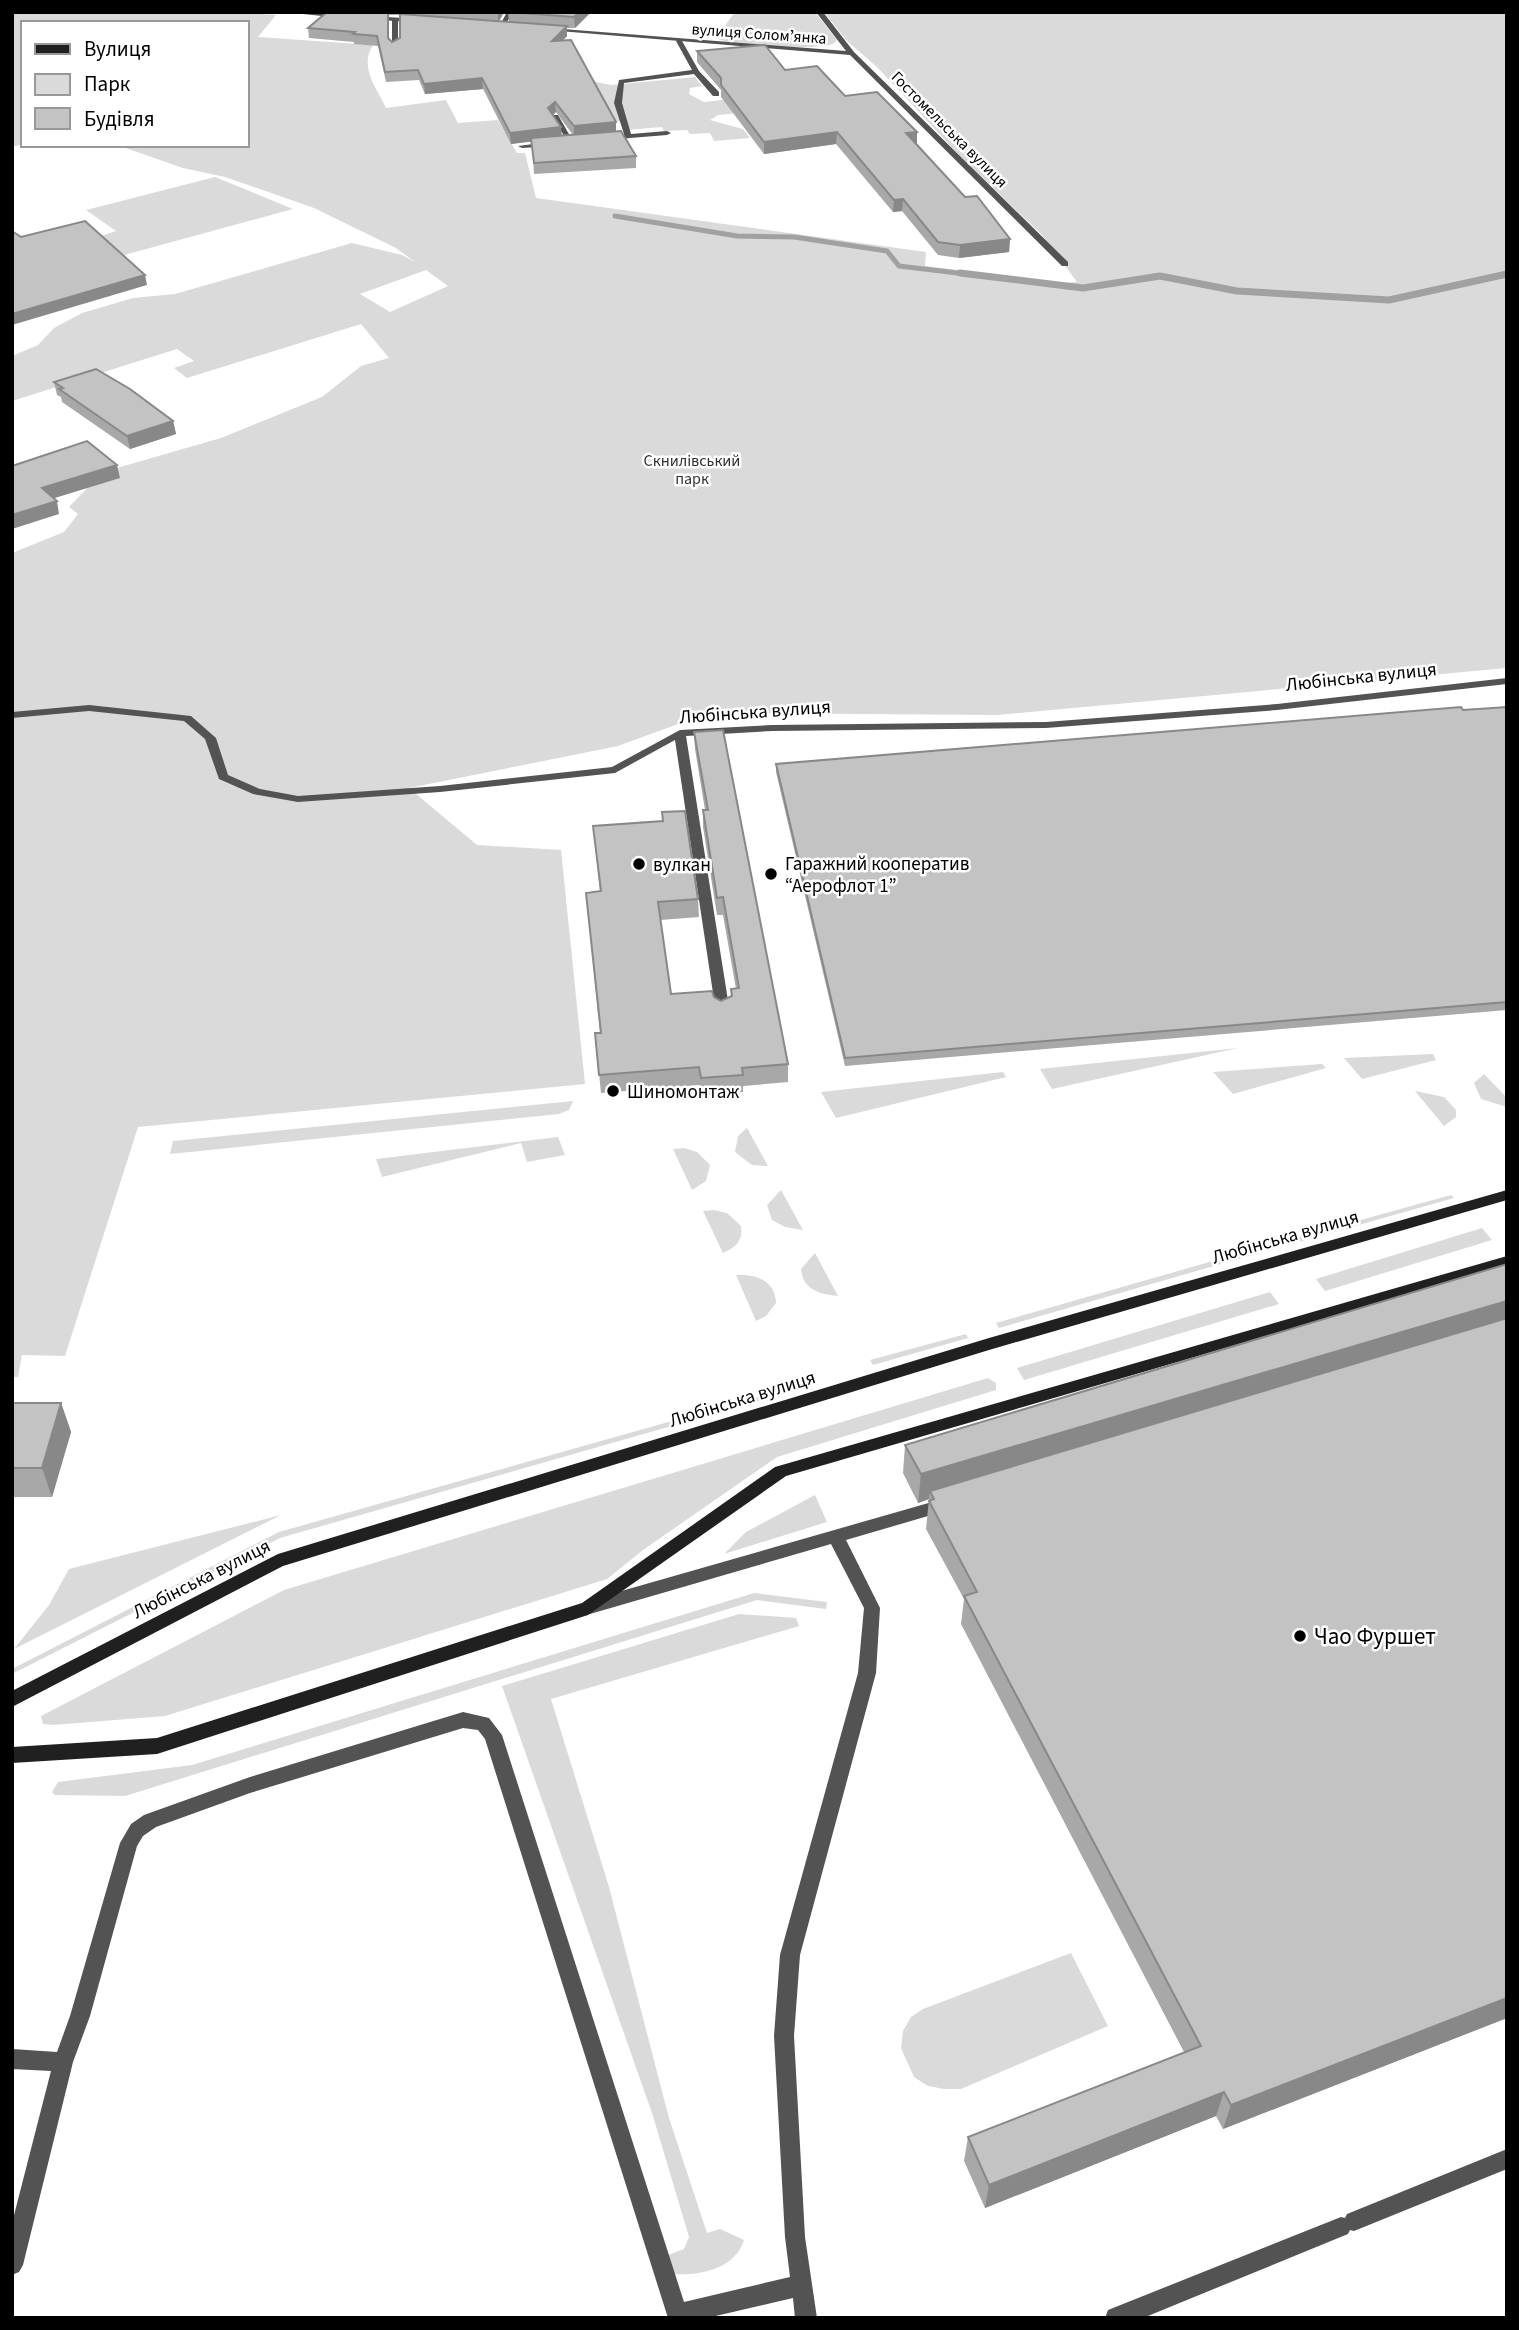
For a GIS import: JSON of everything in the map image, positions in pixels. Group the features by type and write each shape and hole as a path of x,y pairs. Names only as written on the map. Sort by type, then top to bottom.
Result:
{"street":[{"path":"287,12 354,17"},
{"path":"501,26 511,12"},
{"name":"Гостомельська вулиця","path":"819,12 852,53 1065,264"},
{"path":"368,18 421,21"},
{"path":"395,20 395,48"},
{"path":"488,25 511,27"},
{"name":"вулиця Соломʼянка","path":"534,29 852,53"},
{"path":"679,41 696,72 716,94"},
{"path":"628,136 618,103 621,81 696,72"},
{"path":"555,117 571,141"},
{"path":"594,139 667,133"},
{"path":"522,146 583,140"},
{"name":"Любінська вулиця","path":"12,715 89,708 187,718 210,738 223,777 257,792 298,799 440,789 615,769 680,733 772,728 1046,725 1277,706 1507,681"},
{"path":"680,733 723,1013"},
{"name":"Любінська вулиця","path":"12,1700 278,1561 989,1344 1507,1195"},
{"path":"588,1608 781,1471 1507,1261"},
{"path":"13,1759 157,1746 588,1608 956,1501"},
{"path":"806,2318 795,2237 784,2036 790,1955 867,1673 872,1608 836,1537"},
{"path":"12,2265 63,2062 80,2015 129,1843 136,1830 150,1821 263,1781 463,1720 483,1723 493,1735 677,2316 802,2285"},
{"path":"12,2059 63,2062"},
{"path":"1116,2318 1507,2159"}],"green space":[{"name":"Скнилівський парк","path":"12,12 231,12 276,15 258,37 373,45 369,53 368,69 386,108 446,100 458,123 498,120 517,153 525,153 536,198 926,252 925,266 1066,283 1077,282 1042,235 961,157 878,68 847,41 824,12 1507,12 1507,668 997,715 708,713 618,746 409,788 477,845 561,850 585,1084 138,1127 65,1356 22,1355 18,1377 12,1377 12,553 64,532 78,514 69,507 103,472 221,438 322,397 361,366 389,358 361,324 187,378 174,368 194,361 177,349 12,401 12,356 38,345 54,328 82,313 133,298 175,294 352,243 402,255 415,262 396,248 314,208 225,177 183,168 123,147 248,147 248,21 21,21 21,145 12,147","holes":["426,270 448,286 390,312 360,294"]},
{"path":"735,12 815,12 837,40 833,44 823,46 792,47 756,46 716,38"},
{"path":"695,77 702,86 690,88 689,94 704,102 731,99 740,113 718,115 710,120 743,129 750,138 714,141 710,133 690,134 687,130 664,131 662,127 627,130 627,122 609,120 591,81 611,85"},
{"path":"215,177 293,209 117,257 89,240 116,231 86,210"},
{"path":"1238,1048 1052,1089 1040,1069"},
{"path":"1433,1054 1436,1060 1362,1079 1344,1058"},
{"path":"1322,1064 1326,1068 1233,1094 1213,1072"},
{"path":"1003,1072 1006,1077 836,1118 821,1092"},
{"path":"1484,1074 1507,1098 1507,1107 1481,1099 1474,1083"},
{"path":"1415,1091 1444,1097 1456,1110 1456,1117 1444,1126"},
{"path":"573,1101 569,1110 559,1114 170,1154 173,1141"},
{"path":"747,1128 768,1166 752,1165 735,1152 738,1136"},
{"path":"558,1137 565,1155 527,1162 521,1143 382,1177 376,1159"},
{"path":"684,1148 697,1152 710,1165 706,1181 692,1190 673,1149"},
{"path":"781,1190 803,1230 785,1227 772,1220 767,1205"},
{"path":"1451,1195 1454,1198 1288,1245 1285,1241"},
{"path":"703,1211 727,1213 741,1226 738,1243 723,1253"},
{"path":"1482,1228 1492,1240 1325,1291 1316,1279"},
{"path":"1248,1251 1252,1255 999,1328 996,1323"},
{"path":"815,1253 838,1296 813,1290 805,1282 801,1269"},
{"path":"736,1275 757,1277 772,1289 776,1303 766,1316 756,1321"},
{"path":"1270,1292 1279,1304 1024,1380 1017,1368"},
{"path":"966,1334 968,1338 873,1365 870,1360"},
{"path":"988,1378 996,1383 996,1390 777,1457 643,1550 607,1579 165,1716 43,1724 41,1716 284,1590"},
{"path":"792,1387 794,1391 280,1538 12,1674 12,1669 279,1532"},
{"path":"815,1495 827,1522 724,1554 746,1532"},
{"path":"281,1515 14,1649 49,1605 69,1569"},
{"path":"754,1593 827,1602 826,1609 757,1600 125,1796 55,1795 52,1792 58,1782 192,1765"},
{"path":"739,1614 796,1618 799,1626 551,1699 609,1887 669,2118 707,2233 720,2229 744,2240 733,2258 714,2269 692,2274 670,2274 666,2256 684,2249 689,2237 653,2116 502,1686"},
{"path":"1071,1953 1108,2026 961,2089 928,2086 914,2077 901,2048 903,2031 911,2017 923,2009"}],"building":[{"path":"327,12 388,13 388,38 392,42 400,38 400,14 567,26 552,41 571,40 616,122 574,126 555,102 548,108 561,127 510,133 482,78 424,84 418,70 385,72 377,36 308,28"},
{"path":"508,12 579,12 574,17"},
{"path":"765,45 785,70 817,66 845,96 877,92 917,132 906,133 965,197 977,196 1010,239 960,245 938,242 903,199 894,200 837,132 764,142 721,85 721,78 697,51"},
{"path":"621,131 636,156 534,163 531,138"},
{"path":"85,221 145,275 12,314 12,231 21,237"},
{"path":"96,369 130,389 173,421 127,436 59,389 63,388 54,382"},
{"path":"87,441 117,465 42,488 57,501 12,515 12,466"},
{"path":"1461,707 1463,710 1507,707 1507,1002 845,1058 776,764"},
{"path":"723,730 788,1064 742,1068 743,1075 701,1078 699,1067 599,1075 595,1033 601,1033 586,893 601,891 593,826 663,821 662,812 685,811 698,899 658,902 671,994 712,991 714,997 721,1001 732,996 731,989 739,988 723,897 717,898 703,810 708,810 694,732"},
{"path":"1507,1264 1507,1301 921,1474 905,1445"},
{"path":"1507,1318 1507,1998 1231,2105 1224,2092 989,2185 968,2137 1201,2046 964,1596 977,1592 929,1501 934,1499 930,1491"},
{"path":"12,1403 61,1403 42,1468 12,1468"}],"waterway":[{"path":"615,216 737,236 794,237 887,251 899,266 974,275"},
{"path":"960,273 1083,288 1160,276 1237,291 1389,300 1507,274 1502,275"}],"place":[{"name":"вулкан","path":"639,864"},
{"name":"Гаражний кооператив “Аерофлот 1”","path":"771,874"},
{"name":"Шиномонтаж","path":"613,1091"},
{"name":"Чао Фуршет","path":"1300,1636"}]}
